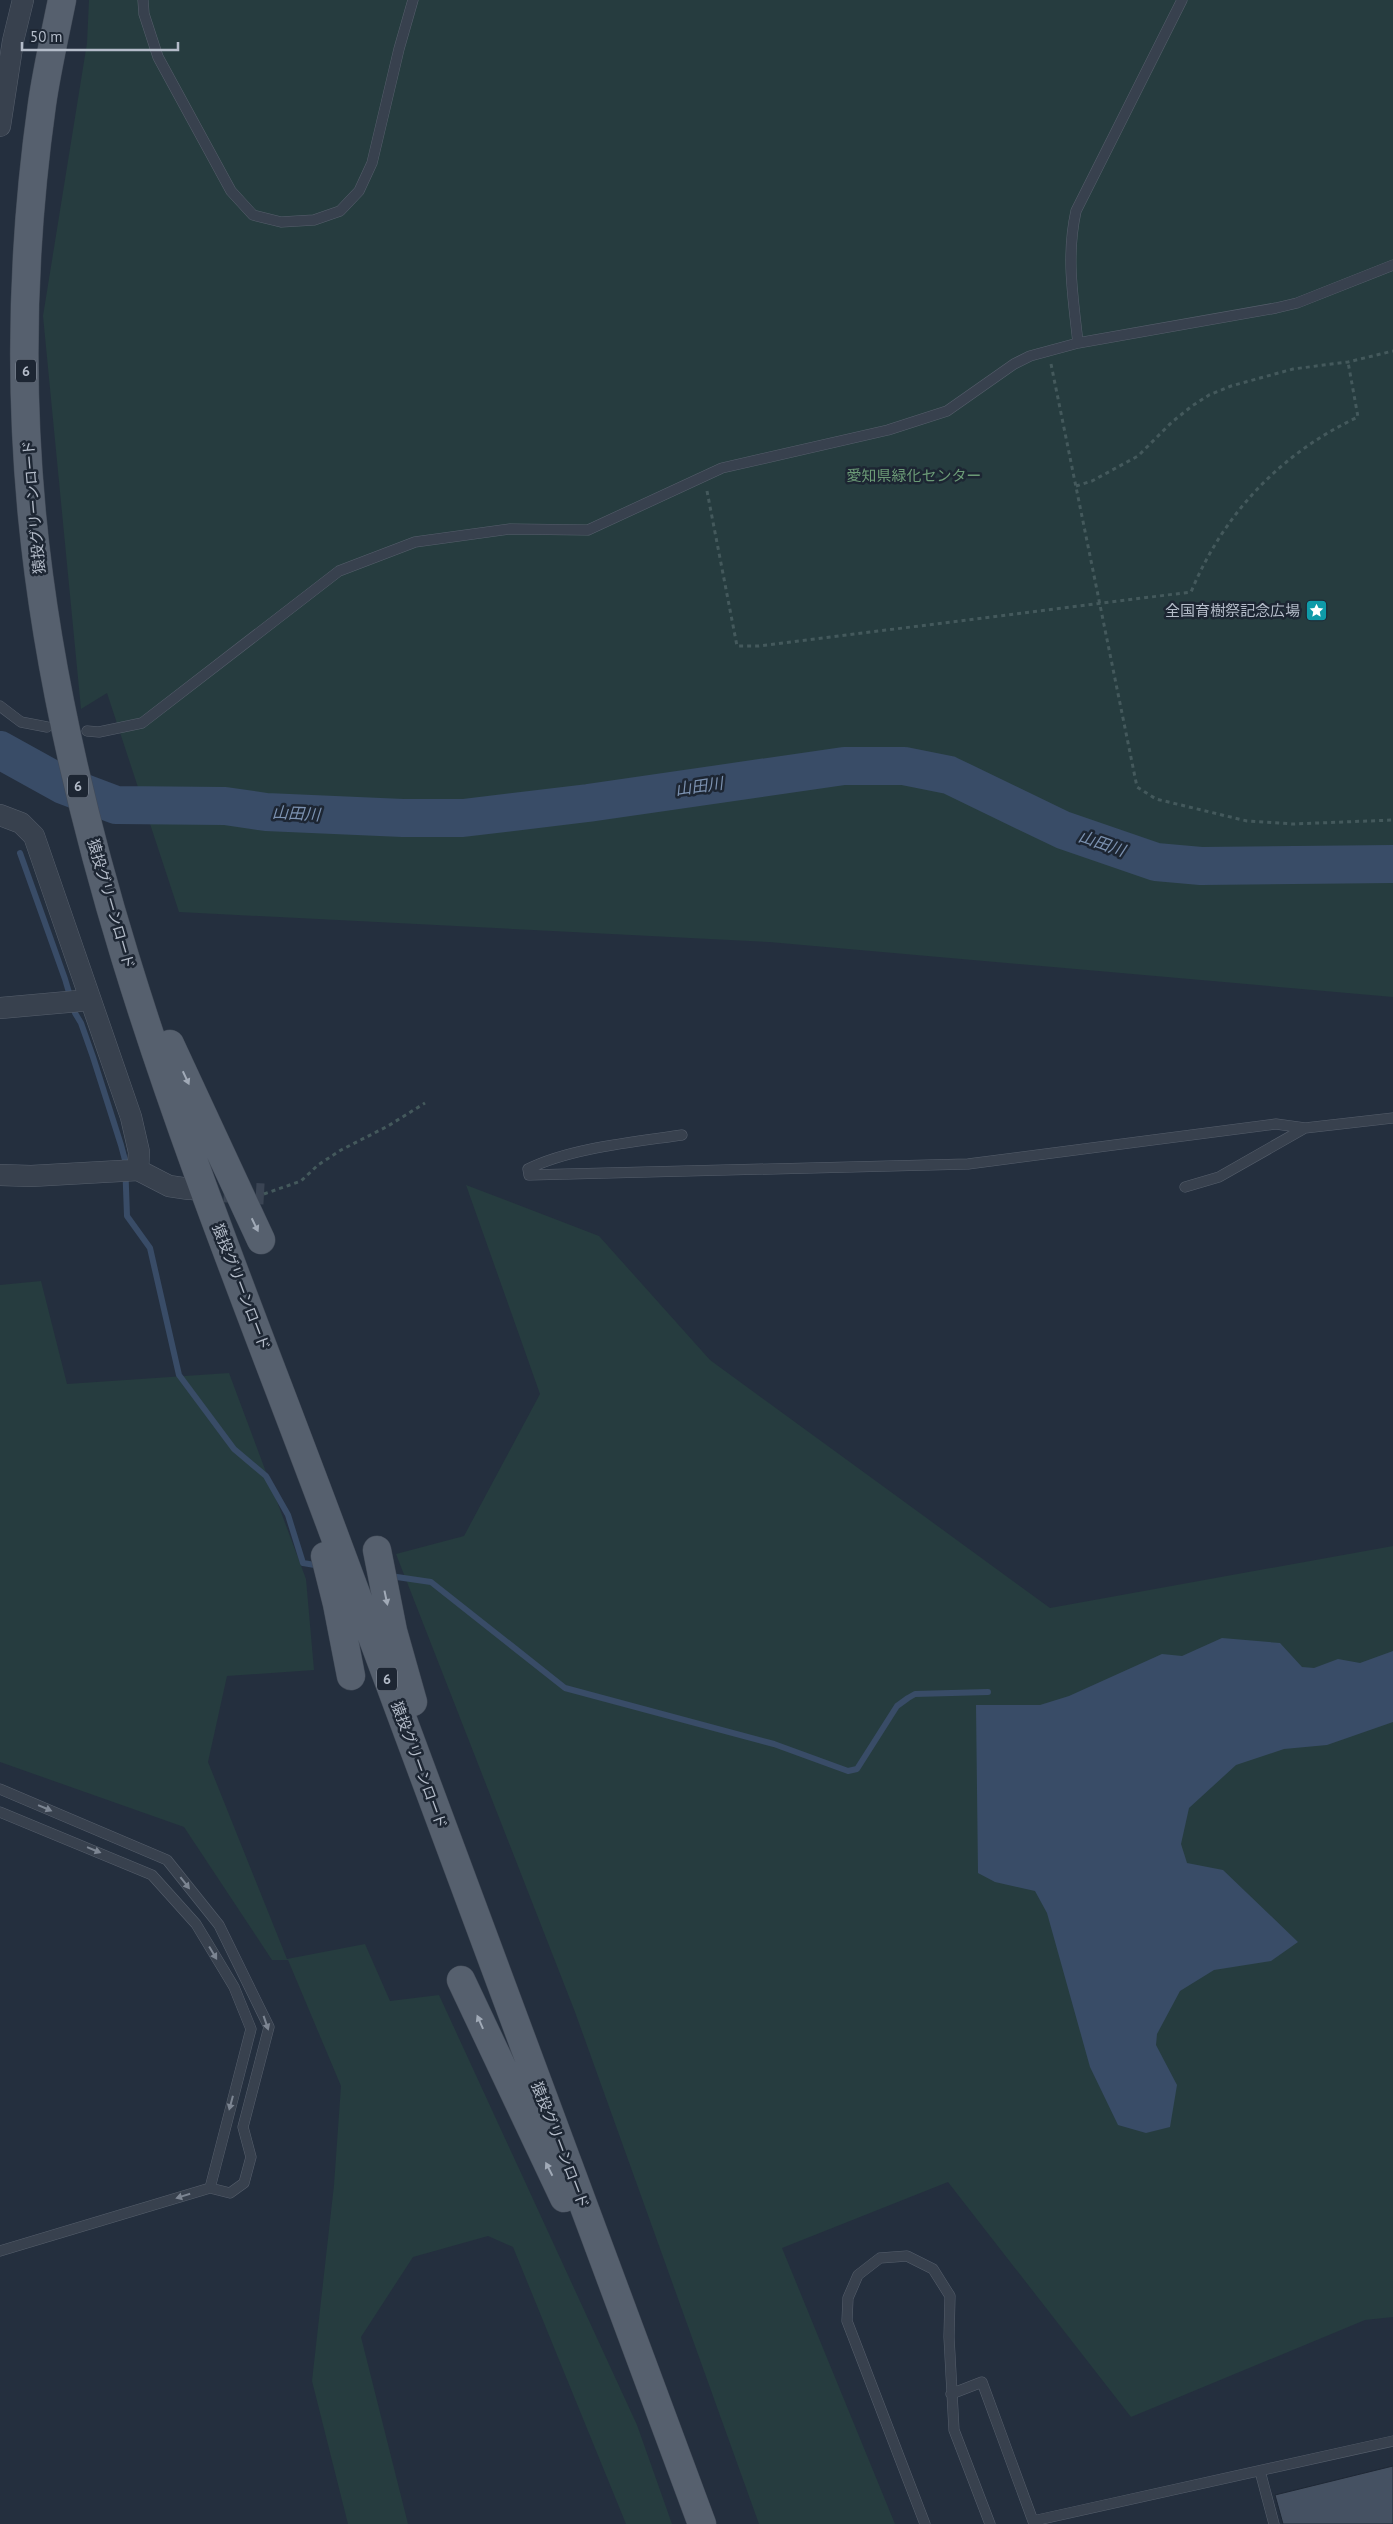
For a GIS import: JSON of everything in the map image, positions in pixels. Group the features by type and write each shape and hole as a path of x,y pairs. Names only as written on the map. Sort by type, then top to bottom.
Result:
{"main road":[{"name":"猿投グリーンロード","path":"62,0 42,105 27,254 26,421 32,517 40,574 67,733 89,830 148,1028 225,1246 702,2524"},
{"path":"115,922 262,1240"},
{"path":"225,1246 237,1297 298,1467 322,1543 337,1604 351,1676"},
{"path":"377,1550 393,1630 421,1728 528,2037 539,2089"},
{"path":"461,1980 543,2156 627,2322"}],"street":[{"path":"0,126 13,40 23,0"},
{"path":"0,815 21,823 34,836 130,1116 140,1152 138,1170"},
{"path":"0,1008 90,1000"},
{"path":"0,1174 31,1176 138,1170 169,1186 189,1190"}],"lane":[{"path":"143,0 144,14 158,57 231,191 253,215 281,222 314,220 340,211 359,192 372,163 399,48 413,0"},
{"path":"1078,343 1070,268 1070,238 1076,211 1182,0"},
{"path":"0,706 21,722 67,733 99,732 142,723 339,571 414,542 510,529 588,530 722,468 920,421 947,411 1014,364 1049,351 1078,343 1297,303 1393,265"},
{"path":"682,1135 638,1141 547,1160 528,1169 529,1175 968,1164 1276,1124 1305,1128 1393,1118"},
{"path":"1185,1187 1219,1177 1305,1128"},
{"path":"0,1789 167,1860 219,1925 269,2027 243,2127 251,2157 244,2183 230,2194 210,2188 0,2250"},
{"path":"0,1812 152,1875 196,1924 234,1987 251,2029 210,2188"},
{"path":"924,2524 847,2321 848,2298 858,2275 880,2258 907,2256 933,2269 950,2296 951,2394 954,2430 990,2524"},
{"path":"951,2394 982,2382 1033,2521 1393,2441"},
{"path":"1260,2471 1274,2524"}],"path":[{"path":"1049,351 1098,604 1137,787 1156,799 1247,821 1293,824 1393,820"},
{"path":"1076,486 1092,481 1138,456 1186,411 1209,395 1231,386 1293,369 1348,362 1393,351"},
{"path":"704,475 736,646 759,646 1191,592 1216,541 1258,487 1282,464 1302,449 1358,418 1348,362"},
{"path":"264,1194 301,1181 318,1165 341,1150 388,1126 425,1103"}],"green space":[{"name":"愛知県緑化センター","path":"89,0 1393,0 1393,997 769,942 179,912 107,693 81,709 43,316 87,43"},
{"path":"466,1185 599,1236 710,1360 1050,1608 1393,1546 1393,2317 1365,2320 1131,2417 948,2182 782,2248 895,2524 759,2524 575,2012 396,1554 464,1536 540,1394"},
{"path":"41,1281 67,1384 229,1373 306,1579 314,1670 227,1676 208,1762 287,1959 365,1944 390,2001 439,1995 637,2425 672,2524 626,2524 513,2247 488,2236 413,2257 361,2337 408,2524 348,2524 312,2381 334,2185 341,2086 288,1960 272,1960 184,1827 0,1762 0,1285"}],"water":[{"path":"1222,1638 1280,1643 1302,1667 1314,1668 1338,1659 1360,1663 1393,1651 1393,1722 1327,1745 1284,1749 1236,1765 1189,1808 1181,1844 1187,1863 1223,1870 1298,1942 1271,1961 1214,1970 1180,1991 1157,2034 1156,2045 1177,2085 1170,2127 1146,2133 1118,2125 1090,2067 1047,1913 1035,1891 995,1882 978,1873 976,1705 1040,1705 1069,1696 1162,1654 1182,1656"}],"building":[{"path":"1393,2466 1393,2524 1283,2524 1275,2495"}],"waterway":[{"name":"山田川","path":"0,750 63,785 116,805 225,806 266,812 403,818 463,818 588,803 844,766 904,766 949,775 1063,830 1156,862 1201,866 1393,864"},
{"path":"20,853 65,979 75,1013 81,1023 93,1057 121,1145 125,1160 127,1216 150,1248 179,1375 234,1449 266,1476 288,1515 303,1563 321,1566"},
{"path":"390,1576 431,1582 565,1688 774,1744 848,1771 857,1769 897,1706 915,1694 988,1692"}],"tunnel":[{"path":"192,1190 264,1194"}],"place":[{"name":"全国育樹祭記念広場","path":"1316,611"}]}
